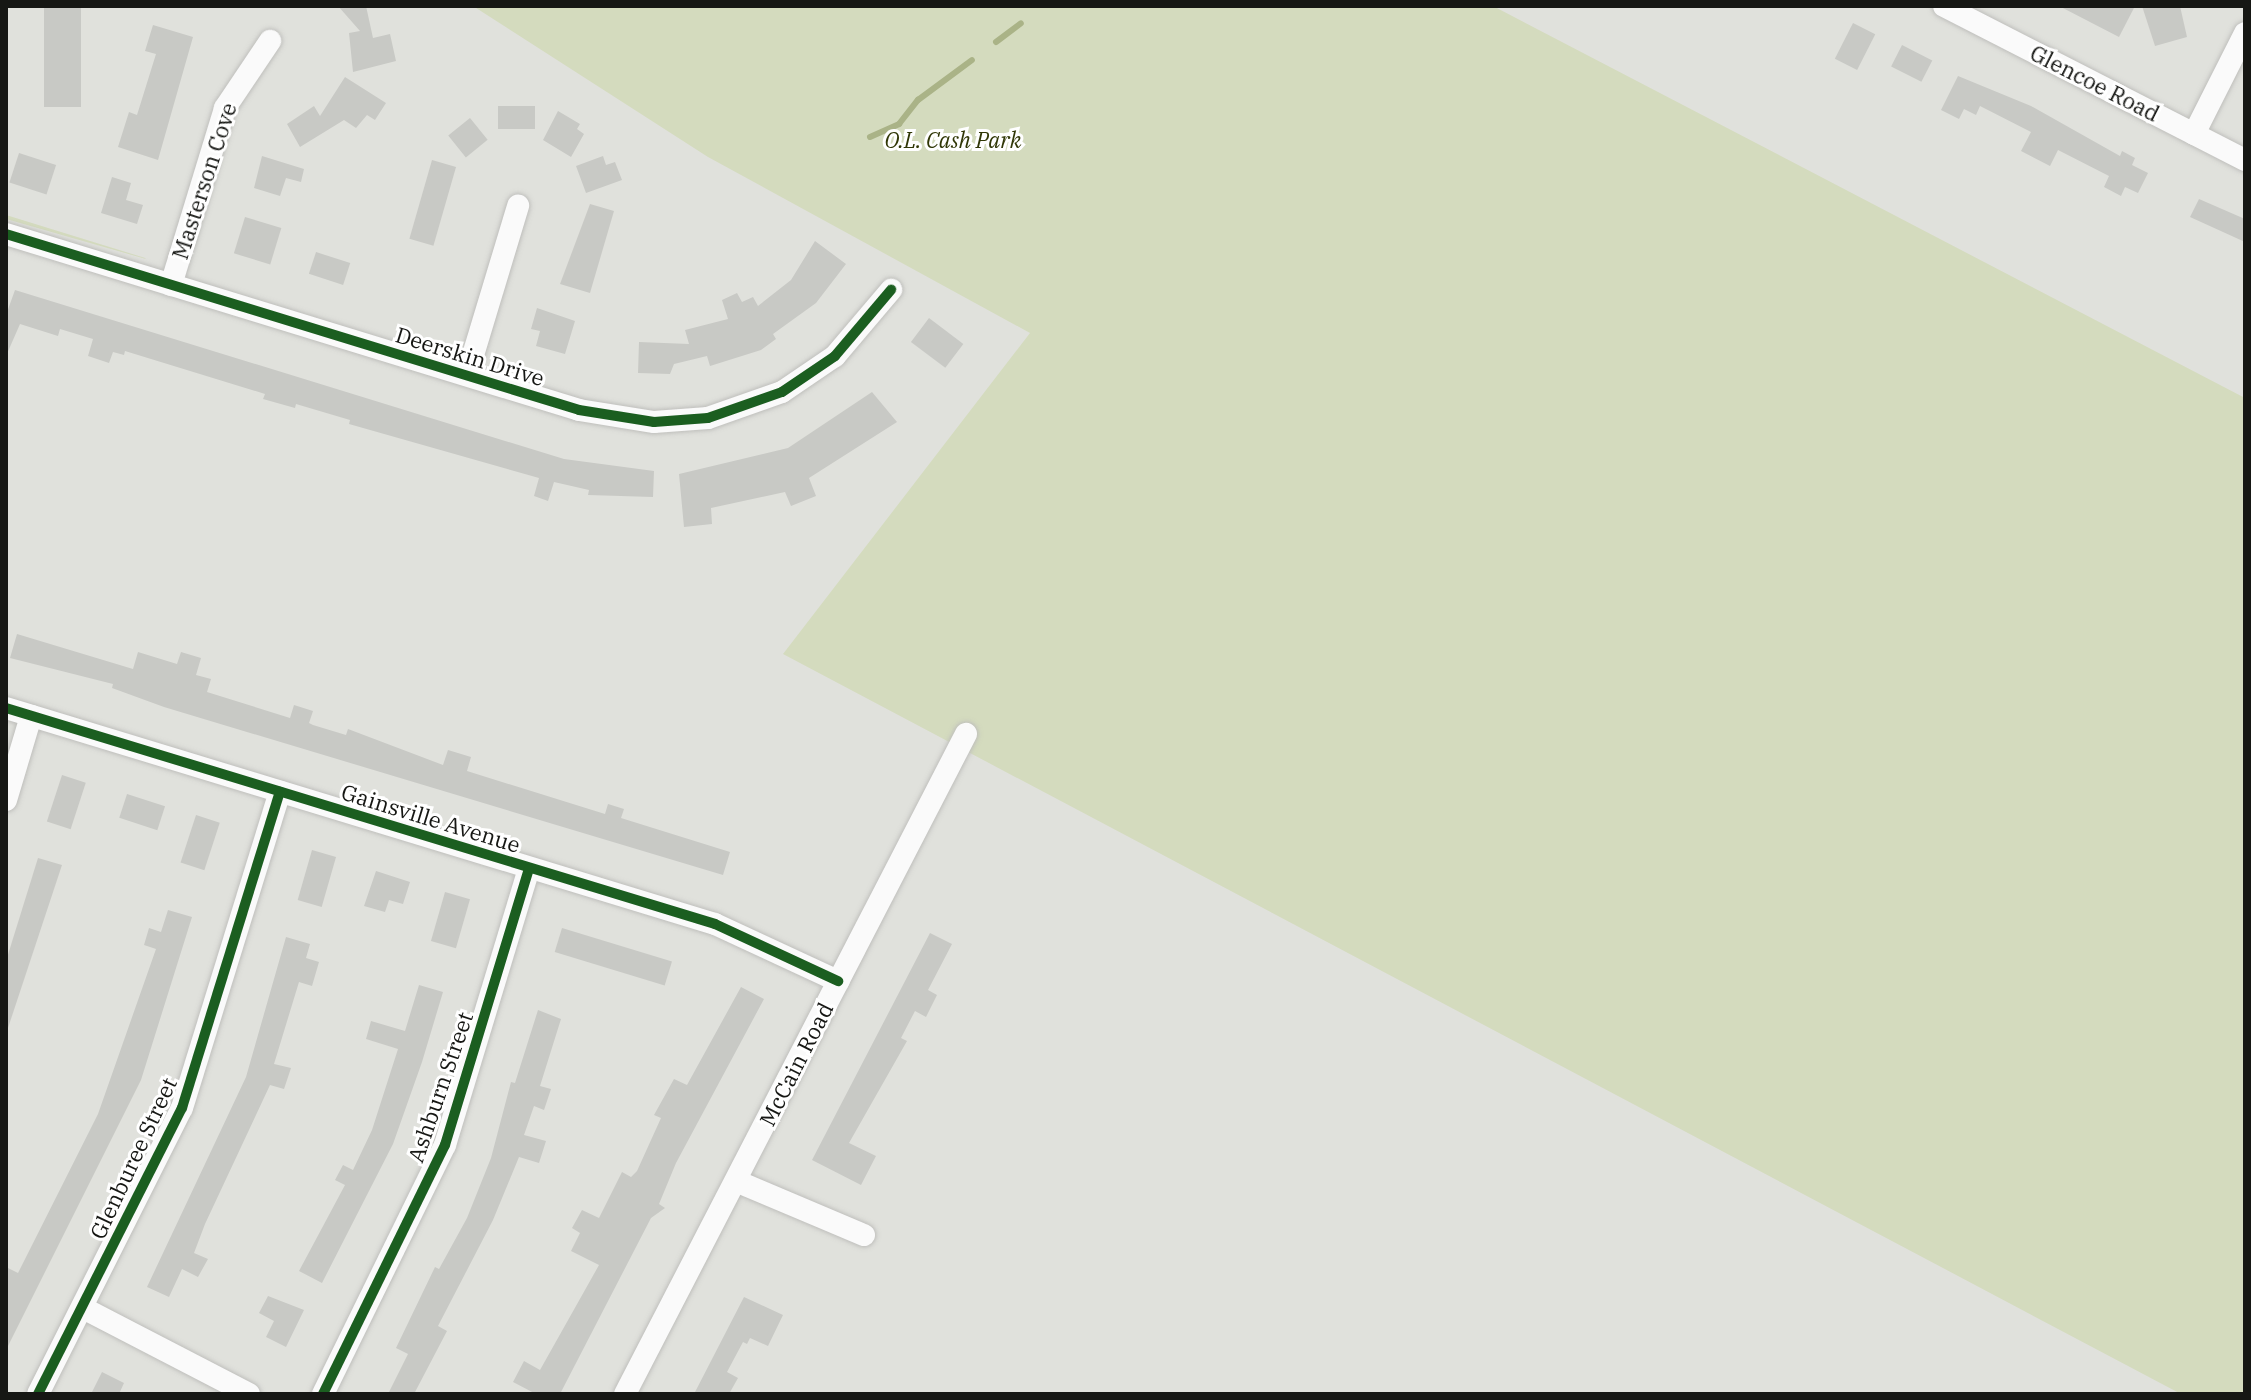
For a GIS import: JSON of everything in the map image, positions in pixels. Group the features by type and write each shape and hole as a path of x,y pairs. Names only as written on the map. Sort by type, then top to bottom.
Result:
{"street":[{"name":"Glencoe Road","path":"1944,6 2245,160"},
{"path":"2194,134 2245,33"},
{"name":"Masterson Cove","path":"171,285 225,108 270,41"},
{"path":"467,375 518,206"},
{"name":"Deerskin Drive","path":"6,234 616,419 703,419 764,400 815,371 851,341 891,290"},
{"name":"Gainsville Avenue","path":"6,708 736,931 838,981"},
{"path":"6,800 31,716"},
{"name":"McCain Road","path":"625,1394 966,734"},
{"name":"Glenburee Street","path":"38,1394 182,1108 280,792"},
{"name":"Ashburn Street","path":"323,1394 445,1145 529,869"},
{"path":"736,1181 864,1235"},
{"path":"83,1308 249,1394"}],"green space":[{"name":"O.L. Cash Park","path":"473,6 1493,6 2245,398 2245,1394 2181,1394 783,654 1030,333 708,157"},
{"path":"6,215 145,258 146,259 6,219"}],"building":[{"path":"44,6 81,6 81,107 44,107"},
{"path":"338,6 366,6 373,38 390,34 396,61 353,72 349,33 360,31"},
{"path":"2059,6 2135,6 2119,37"},
{"path":"2142,6 2180,6 2187,37 2155,46"},
{"path":"1853,23 1875,34 1857,70 1835,59"},
{"path":"153,25 193,37 158,160 118,147 129,112 137,115 156,54 145,51"},
{"path":"1902,45 1932,60 1921,82 1891,66"},
{"path":"1958,76 2031,106 2120,156 2122,151 2135,158 2132,165 2148,173 2138,193 2125,187 2121,196 2104,187 2109,176 2058,150 2050,166 2021,151 2031,132 1980,106 1976,115 1964,109 1959,119 1941,110"},
{"path":"345,77 386,103 375,120 367,115 356,128 344,120 300,147 287,124 314,106 320,116"},
{"path":"498,106 535,106 535,129 498,129"},
{"path":"558,111 580,124 577,129 584,134 571,157 543,140"},
{"path":"470,118 488,140 466,157 448,136"},
{"path":"19,153 56,165 47,195 9,182"},
{"path":"262,156 304,169 301,182 286,178 280,196 254,188"},
{"path":"603,156 606,165 615,162 622,180 586,193 576,166"},
{"path":"432,160 456,167 433,246 409,239"},
{"path":"112,177 131,183 126,200 143,205 137,224 101,213"},
{"path":"2199,199 2245,219 2245,242 2190,217"},
{"path":"590,204 614,211 590,293 560,284"},
{"path":"245,217 281,228 270,264 234,253"},
{"path":"815,241 846,264 816,303 773,334 776,339 761,350 710,366 707,356 674,364 670,374 638,373 639,342 689,344 685,330 728,319 722,300 737,293 742,302 753,297 758,306 791,280"},
{"path":"316,252 350,263 343,285 309,274"},
{"path":"15,290 564,459 654,471 653,497 588,495 589,490 554,482 548,501 534,496 539,478 349,424 350,420 296,404 295,408 263,399 265,394 125,351 124,355 113,352 109,363 88,356 93,339 60,329 58,336 20,324 6,356 6,315"},
{"path":"537,308 575,321 565,354 536,346 540,331 531,329"},
{"path":"929,318 963,344 945,368 911,342"},
{"path":"872,392 897,422 809,478 816,496 791,506 785,492 711,508 712,524 684,527 679,474 788,448"},
{"path":"17,634 133,669 138,652 177,664 181,652 201,658 196,675 211,679 207,692 290,718 294,705 313,711 309,723 313,725 346,735 348,729 443,765 448,750 471,757 467,771 605,814 608,804 624,809 621,818 730,852 723,875 164,707 112,688 113,684 10,658"},
{"path":"62,775 86,783 71,829 47,822"},
{"path":"127,794 165,806 157,830 119,818"},
{"path":"196,815 220,823 204,870 181,863"},
{"path":"312,850 336,857 322,907 298,900"},
{"path":"38,858 62,865 6,1034 6,961"},
{"path":"376,871 410,882 403,904 389,900 385,912 364,906"},
{"path":"445,892 470,899 456,948 431,941"},
{"path":"168,910 192,917 141,1080 6,1350 6,1267 18,1273 98,1114 156,949 144,945 149,928 161,932"},
{"path":"562,928 672,962 665,986 555,952"},
{"path":"930,933 952,944 928,990 937,995 926,1017 915,1011 901,1038 907,1041 849,1143 876,1156 861,1185 812,1160"},
{"path":"286,937 310,944 306,958 319,962 312,986 299,982 274,1064 291,1068 284,1089 270,1085 205,1224 194,1253 208,1259 198,1277 182,1269 169,1297 147,1287 246,1077"},
{"path":"419,985 443,992 422,1062 393,1144 322,1283 299,1271 345,1185 335,1180 343,1165 353,1170 372,1130 398,1049 366,1039 371,1021 405,1031"},
{"path":"741,987 764,999 676,1163 659,1204 665,1208 651,1218 560,1394 536,1394 513,1382 524,1361 540,1370 599,1265 571,1251 580,1233 572,1228 582,1210 599,1218 622,1172 631,1177 637,1171 661,1118 654,1115 674,1079 687,1085"},
{"path":"538,1010 561,1019 540,1086 551,1089 544,1110 534,1106 524,1135 546,1141 539,1163 519,1157 493,1220 438,1326 447,1331 414,1394 388,1394 408,1354 396,1348 435,1267 439,1269 467,1218 491,1158 511,1082 515,1083"},
{"path":"268,1296 304,1310 286,1347 266,1337 274,1321 259,1313"},
{"path":"744,1297 783,1315 768,1346 750,1338 747,1344 743,1342 727,1372 738,1378 729,1394 694,1394"},
{"path":"102,1372 124,1383 119,1394 91,1394"}],"waterway":[{"path":"996,42 1021,23"},
{"path":"870,137 899,124 918,100 972,60"}],"cycle path":[{"path":"6,234 579,410 654,422 708,418 782,392 835,356 891,290"},
{"path":"6,708 715,924 838,981"},
{"path":"38,1394 182,1108 280,792"},
{"path":"323,1394 445,1145 529,869"}]}
